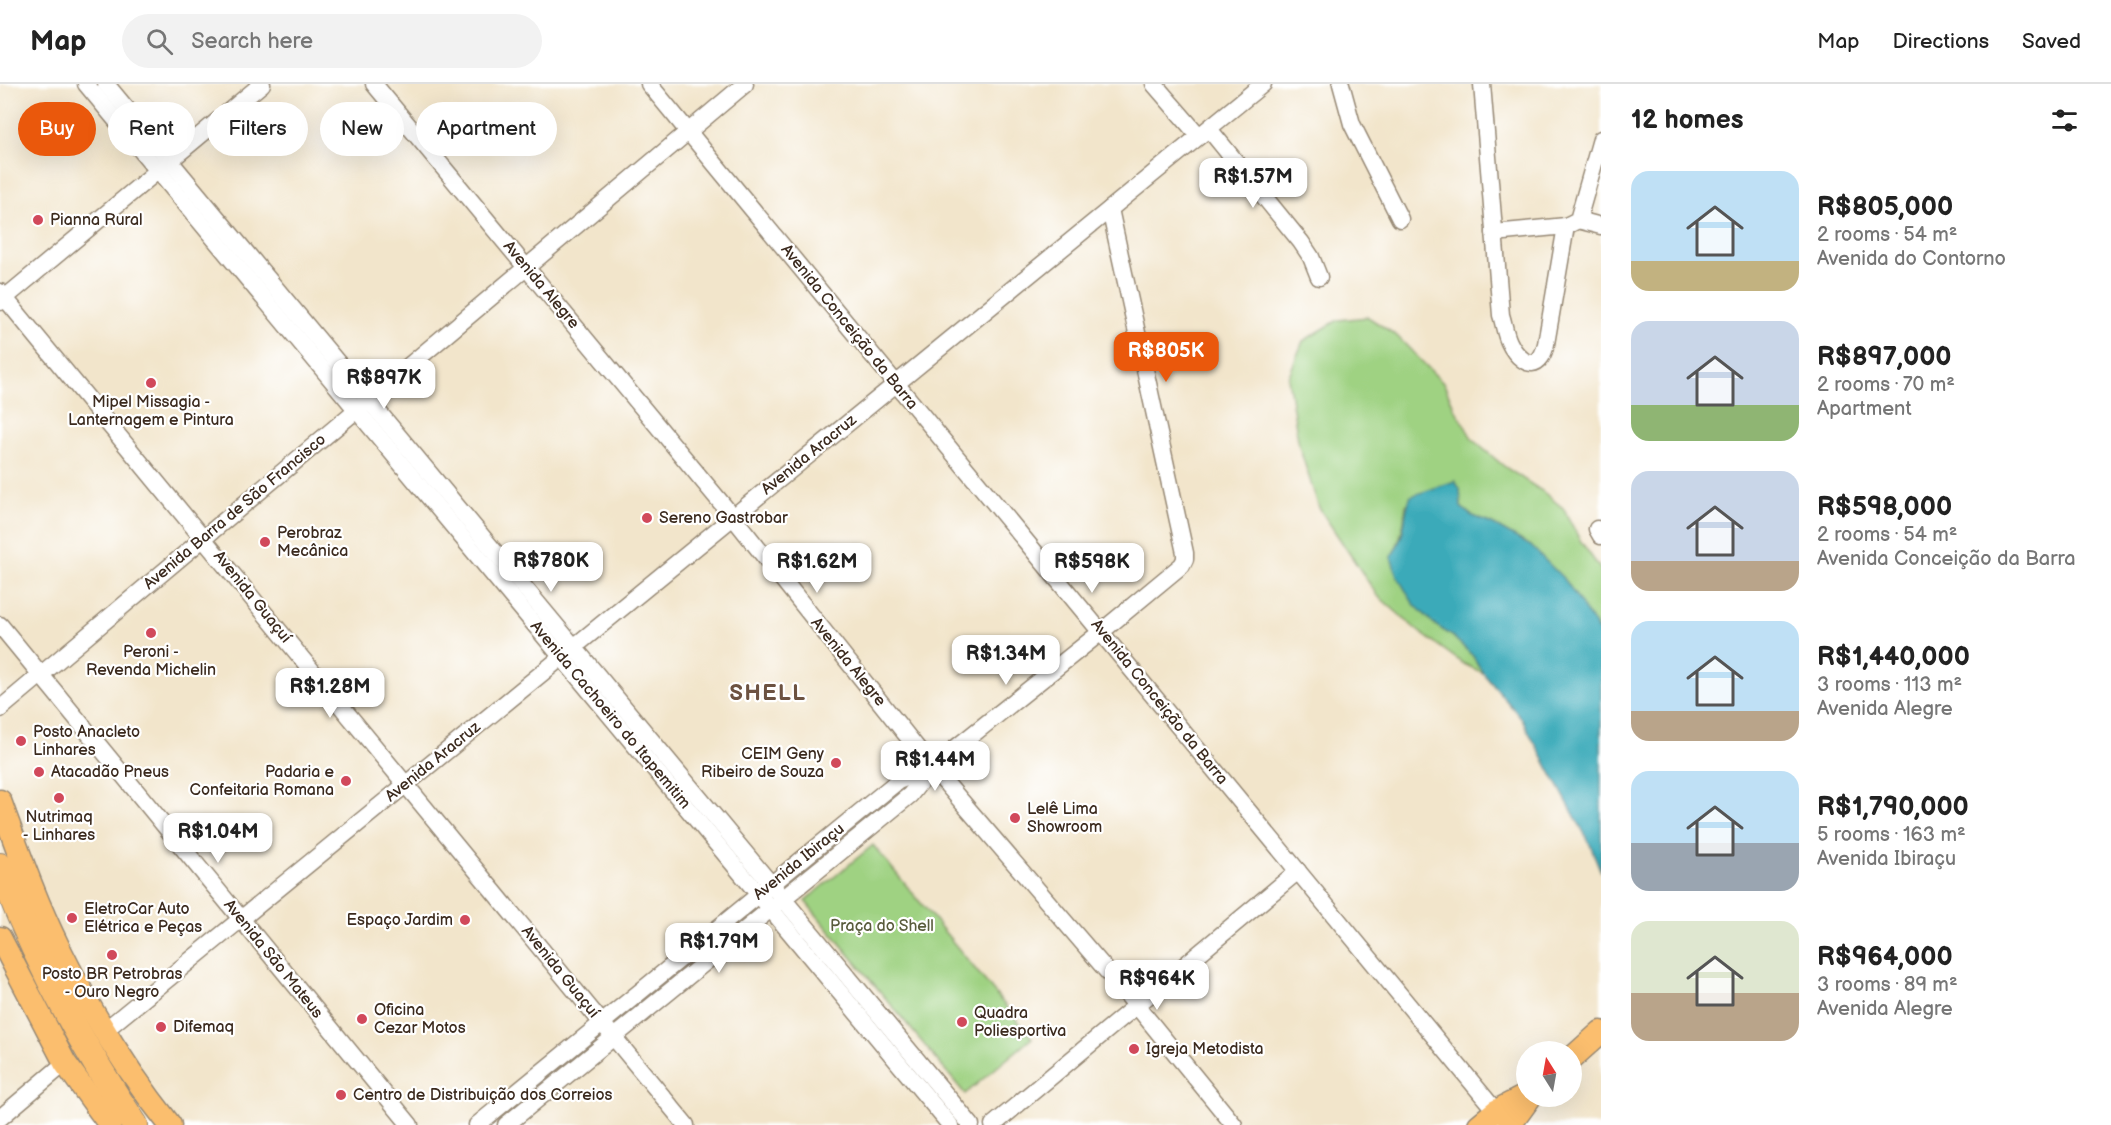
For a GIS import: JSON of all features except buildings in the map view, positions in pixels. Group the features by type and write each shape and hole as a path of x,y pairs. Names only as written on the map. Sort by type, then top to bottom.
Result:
{"highway":[{"path":"0,866 19,916 51,984 83,1043 135,1125"}],"main road":[{"path":"0,801 57,946 104,1031 146,1094 170,1125"},
{"path":"0,938 65,1063 110,1125"},
{"path":"1582,1049 1601,1032"},
{"path":"1498,1122 1516,1107"}],"street":[{"path":"86,84 164,166 765,890 971,1125"},
{"path":"106,84 164,166"},
{"path":"2,297 262,84"},
{"name":"Avenida Alegre","path":"374,84 733,517 932,767 1137,1006 1234,1125"},
{"name":"Avenida Conceição da Barra","path":"649,84 1298,871 1498,1122"},
{"name":"Avenida Barra de São Francisco","path":"0,709 745,84"},
{"path":"1155,84 1204,132 1301,242 1311,257 1318,277"},
{"name":"Avenida Aracruz","path":"104,1031 1263,84"},
{"path":"1341,84 1352,124 1400,219"},
{"path":"1482,84 1501,315 1509,344 1521,359 1528,363 1541,358 1546,344 1572,223 1601,139"},
{"name":"Avenida Ibiraçu","path":"506,1125 910,795 932,767 1182,565 1185,553 1110,209"},
{"path":"1494,233 1572,223 1601,226"},
{"name":"Avenida Guaçuí","path":"2,297 686,1125"},
{"name":"Avenida São Mateus","path":"0,626 410,1125"},
{"name":"Avenida Ibiraçu","path":"477,1125 898,781 932,767"},
{"path":"993,1125 1298,871"},
{"path":"777,904 950,1125"},
{"path":"0,1118 65,1063"}],"green space":[{"path":"1368,317 1396,335 1444,384 1473,440 1505,467 1563,508 1580,540 1601,570 1601,635 1579,603 1531,546 1471,515 1461,507 1460,489 1442,485 1406,505 1402,532 1391,558 1435,625 1451,635 1473,656 1483,673 1464,664 1418,631 1377,595 1319,508 1299,446 1288,378 1303,341 1338,320"},
{"name":"Praça do Shell","path":"873,845 1032,1038 965,1094 805,901"}],"water":[{"path":"1455,481 1460,489 1461,507 1471,515 1531,546 1566,581 1601,635 1601,872 1589,842 1521,718 1483,673 1473,656 1451,635 1435,625 1413,603 1397,576 1391,557 1401,537 1411,496"}],"place":[{"name":"Pianna Rural","path":"38,220"},
{"name":"Mipel Missagia - Lanternagem e Pintura","path":"151,383"},
{"name":"Sereno Gastrobar","path":"647,518"},
{"name":"Perobraz Mecânica","path":"265,542"},
{"name":"Peroni - Revenda Michelin","path":"151,633"},
{"name":"Posto Anacleto Linhares","path":"21,741"},
{"name":"CEIM Geny Ribeiro de Souza","path":"836,763"},
{"name":"Atacadão Pneus","path":"39,772"},
{"name":"Padaria e Confeitaria Romana","path":"346,781"},
{"name":"Nutrimaq - Linhares","path":"59,798"},
{"name":"Lelê Lima Showroom","path":"1015,818"},
{"name":"EletroCar Auto Elétrica e Peças","path":"72,918"},
{"name":"Espaço Jardim","path":"465,920"},
{"name":"Posto BR Petrobras - Ouro Negro","path":"112,955"},
{"name":"Oficina Cezar Motos","path":"362,1019"},
{"name":"Quadra Poliesportiva","path":"962,1022"},
{"name":"Difemaq","path":"161,1027"},
{"name":"Igreja Metodista","path":"1134,1049"},
{"name":"Centro de Distribuição dos Correios","path":"341,1095"}],"district":[{"name":"SHELL","path":"768,693"}]}
